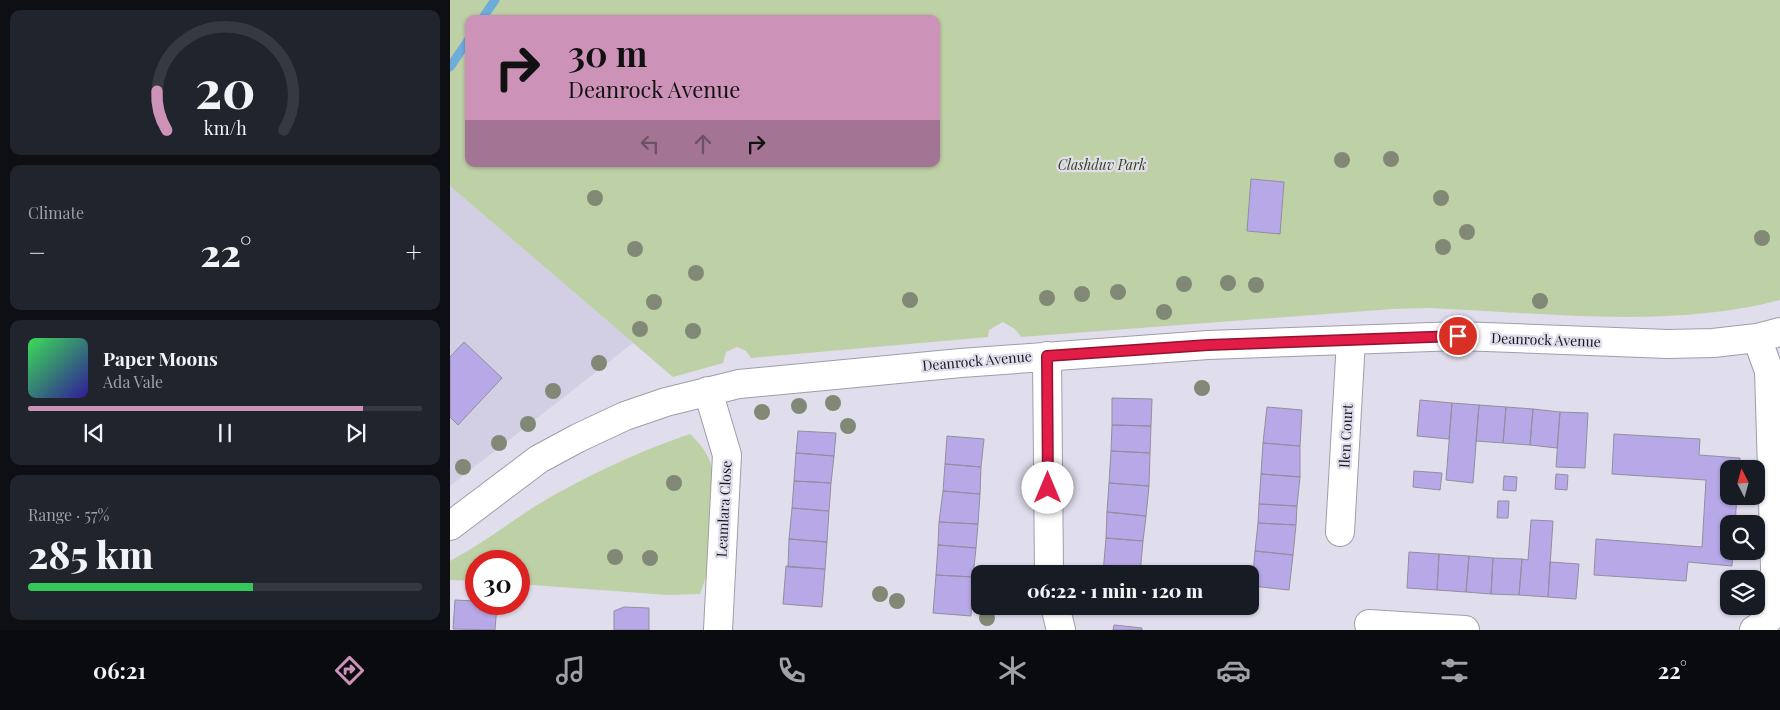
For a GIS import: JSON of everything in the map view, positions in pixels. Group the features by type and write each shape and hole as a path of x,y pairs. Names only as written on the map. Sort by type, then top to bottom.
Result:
{"street":[{"name":"Deanrock Avenue","path":"450,526 539,459 625,416 708,391 771,380 1047,356 1208,345 1458,336 1668,344 1713,343 1768,335"},
{"path":"1754,630 1768,623 1773,613 1776,599 1768,335"},
{"name":"Ilen Court","path":"1340,532 1351,340"},
{"path":"1047,356 1049,565"},
{"name":"Leamlara Close","path":"708,391 727,455 718,630"},
{"path":"1057,615 1061,630"},
{"path":"1369,624 1465,630"}],"shaded area":[{"path":"450,186 633,343 450,486"}],"green space":[{"name":"Clashduv Park","path":"450,0 1780,0 1780,300 1738,309 1651,317 1606,317 1430,308 1392,309 1021,337 1015,329 1003,322 989,330 988,337 751,358 746,351 737,347 726,352 723,363 673,377 450,186"},
{"path":"690,434 700,444 712,466 714,480 707,574 700,594 668,595 530,585 530,550 469,550 537,505 574,484 612,465"},
{"path":"465,552 465,581 450,580 450,561"}],"building":[{"path":"1251,179 1284,182 1280,234 1247,231"},
{"path":"464,342 502,378 458,425 450,417 450,357"},
{"path":"1112,398 1152,399 1151,426 1112,425"},
{"path":"1420,400 1452,403 1449,439 1417,436"},
{"path":"1452,403 1479,405 1473,483 1446,480"},
{"path":"1479,405 1506,407 1503,443 1476,441"},
{"path":"1267,407 1302,410 1300,446 1263,443"},
{"path":"1506,407 1533,409 1530,445 1503,443"},
{"path":"1533,409 1560,412 1557,448 1530,445"},
{"path":"1560,412 1588,413 1585,468 1556,467"},
{"path":"1112,425 1151,426 1150,453 1111,451"},
{"path":"798,431 836,433 834,456 796,453"},
{"path":"1614,434 1700,439 1699,455 1740,458 1740,460 1720,460 1720,505 1736,505 1736,515 1720,515 1720,560 1732,560 1732,566 1688,562 1686,581 1594,575 1596,539 1702,547 1706,480 1612,474"},
{"path":"947,436 984,439 981,467 945,464"},
{"path":"1263,443 1300,446 1300,477 1261,474"},
{"path":"1111,451 1150,453 1149,486 1109,483"},
{"path":"796,453 834,456 831,483 794,481"},
{"path":"945,464 981,467 980,494 943,491"},
{"path":"1414,471 1442,473 1440,490 1413,487"},
{"path":"1261,474 1300,477 1297,506 1259,504"},
{"path":"1556,474 1568,475 1567,490 1555,489"},
{"path":"1504,476 1517,477 1516,491 1503,490"},
{"path":"794,481 831,483 829,511 792,508"},
{"path":"1109,483 1149,486 1146,516 1107,512"},
{"path":"943,491 980,494 978,524 939,522"},
{"path":"1498,501 1509,501 1508,518 1497,518"},
{"path":"1259,504 1297,506 1296,525 1258,523"},
{"path":"792,508 829,511 827,542 789,539"},
{"path":"1107,512 1146,516 1143,541 1106,538"},
{"path":"1531,520 1553,521 1548,597 1519,595 1522,559 1528,560"},
{"path":"939,522 978,524 976,548 938,545"},
{"path":"1258,523 1296,525 1293,555 1255,551"},
{"path":"1106,538 1143,541 1141,565 1104,565"},
{"path":"789,539 827,542 825,569 788,567"},
{"path":"938,545 976,548 974,565 971,565 971,577 936,575"},
{"path":"1255,551 1293,555 1289,590 1259,587 1259,565 1254,565"},
{"path":"1409,552 1439,554 1437,590 1407,588"},
{"path":"1439,554 1469,556 1466,592 1437,590"},
{"path":"1469,556 1493,558 1491,594 1466,592"},
{"path":"1493,558 1522,559 1519,595 1491,594"},
{"path":"1550,562 1579,564 1576,599 1548,597"},
{"path":"786,566 825,569 822,607 783,604"},
{"path":"936,575 971,577 971,616 933,613"},
{"path":"455,600 465,600 465,615 496,615 495,630 453,629"},
{"path":"624,607 649,608 649,630 614,630 614,611"},
{"path":"1114,625 1142,628 1142,630 1113,630"}],"waterway":[{"path":"485,15 495,0"},
{"path":"450,67 465,45"}],"route":[{"path":"1048,488 1047,356 1208,345 1458,336"}]}
